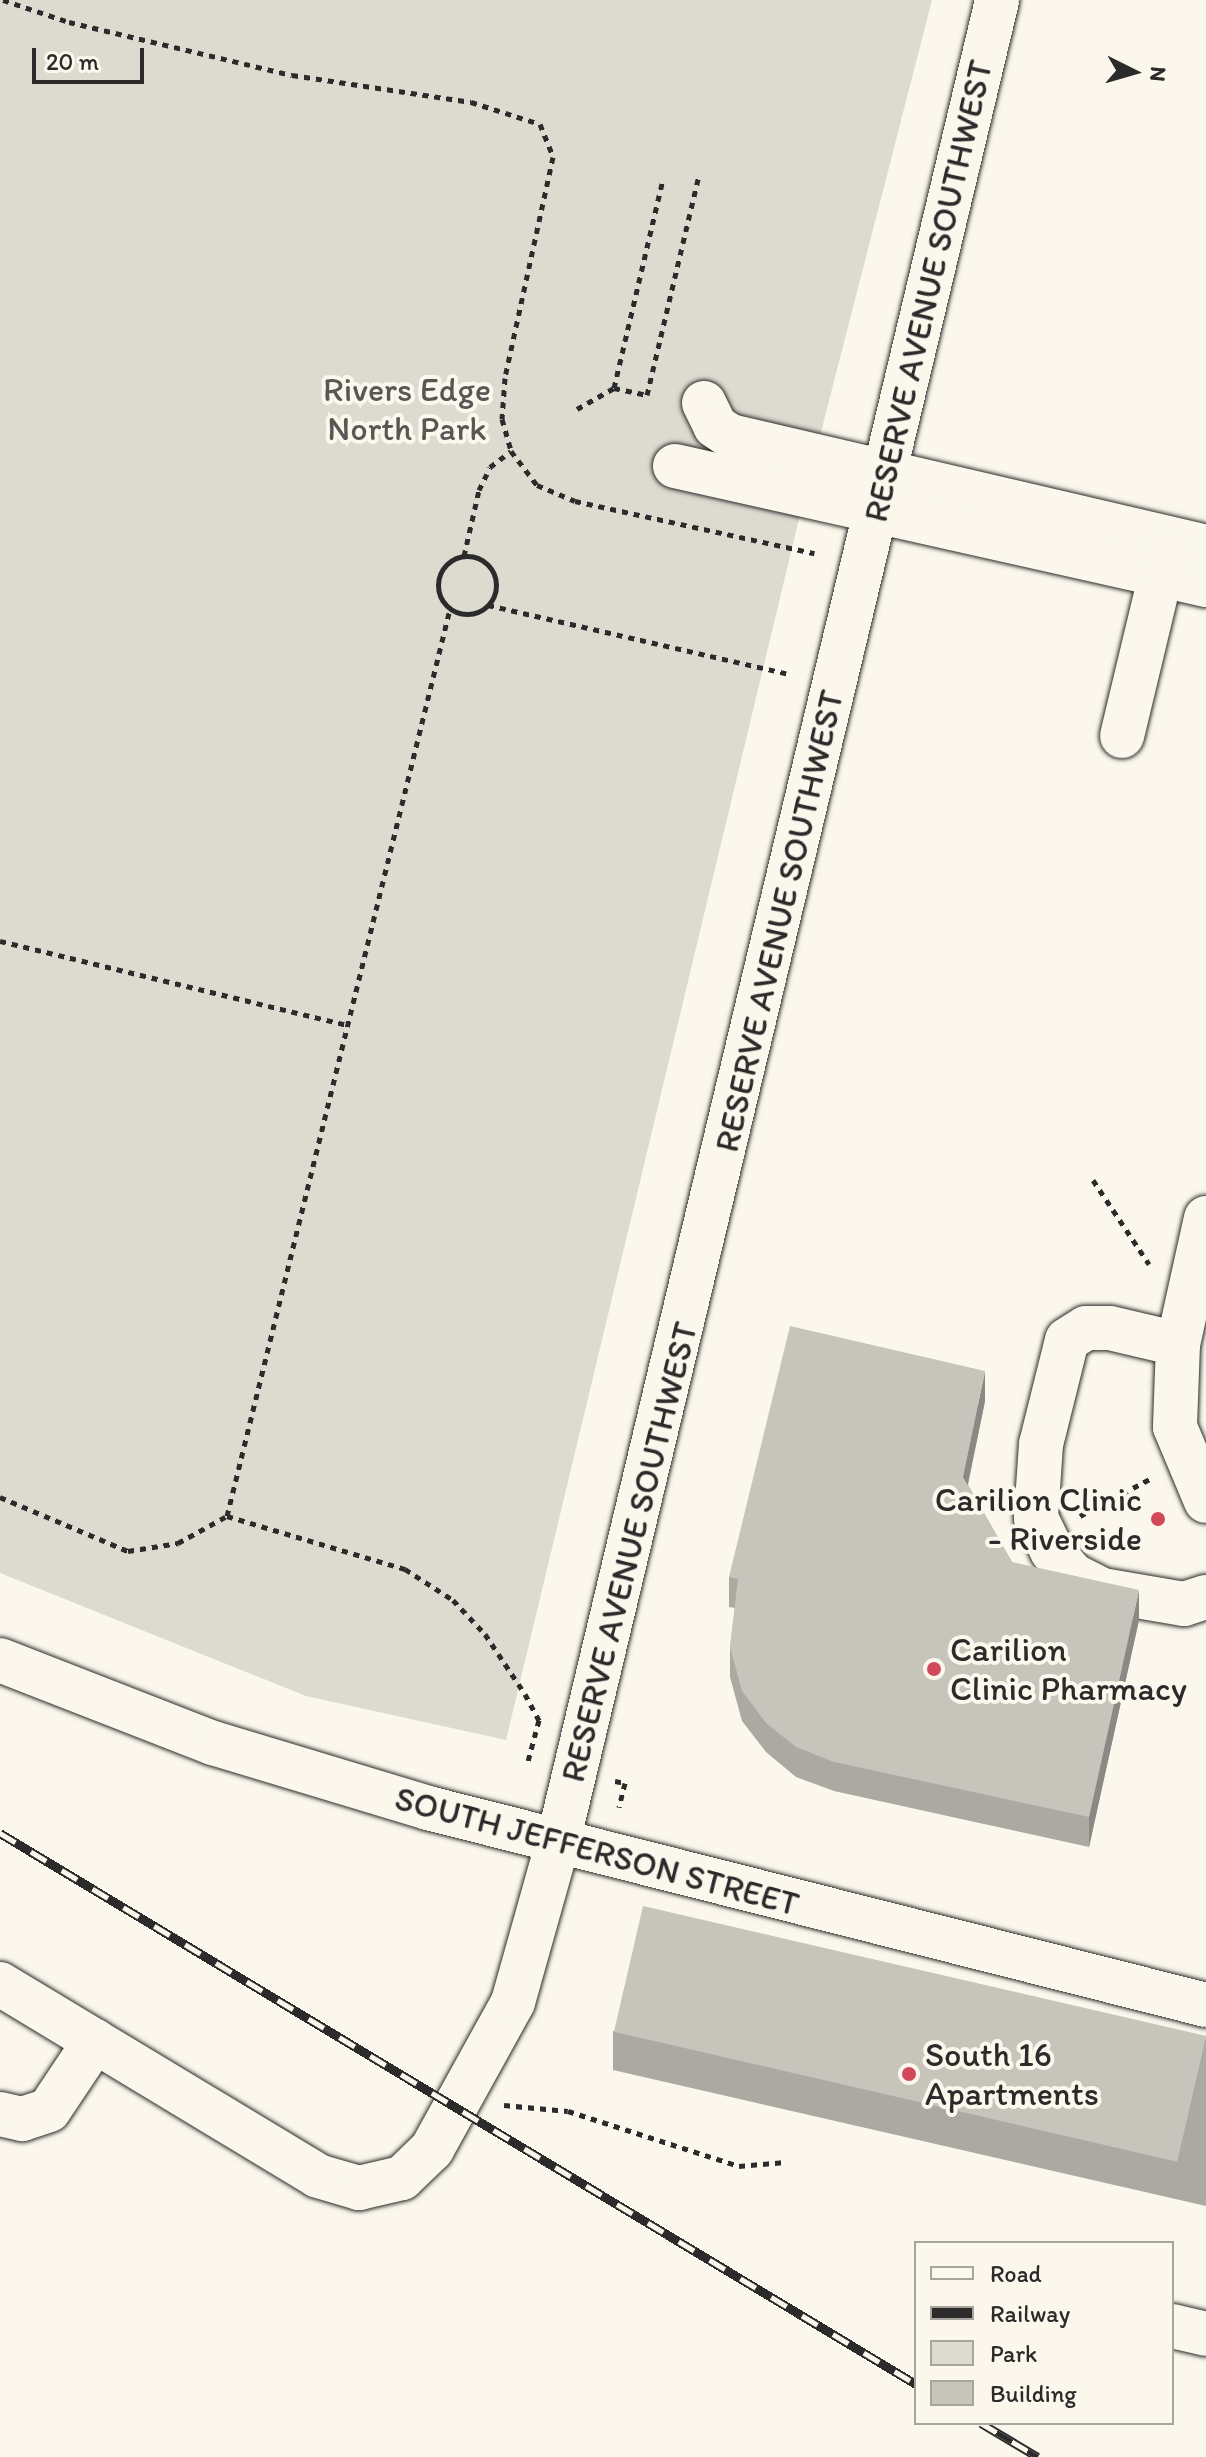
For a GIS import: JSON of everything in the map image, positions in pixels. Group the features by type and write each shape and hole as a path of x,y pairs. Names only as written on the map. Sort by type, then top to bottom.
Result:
{"main road":[{"name":"RESERVE AVENUE SOUTHWEST","path":"0,1984 318,2176 359,2188 402,2178 432,2149 513,2002 558,1842 997,0"},
{"path":"704,403 715,426 730,436 880,492"},
{"path":"675,466 880,492 1179,554 1206,585"},
{"path":"1122,736 1179,554"},
{"path":"1206,1218 1178,1344 1175,1427 1206,1501"},
{"path":"1178,1344 1110,1328 1086,1328 1067,1340 1041,1444 1036,1518 1052,1551 1073,1575 1102,1590 1184,1604 1206,1597"},
{"name":"SOUTH JEFFERSON STREET","path":"0,1660 213,1743 428,1808 1206,2005"},
{"path":"0,2114 22,2119 49,2110 95,2041"},
{"path":"1174,2326 1206,2334"}],"path":[{"path":"3,0 69,22 292,75 471,102 540,124 553,157 505,378 502,419 511,451 537,485 575,501 814,553"},
{"path":"577,409 614,388 647,395 699,175"},
{"path":"614,388 662,183"},
{"path":"464,556 479,490 490,467 511,451"},
{"path":"464,556 490,568 496,587 488,605"},
{"path":"227,1516 450,609 438,583 446,565 464,556"},
{"path":"450,609 466,615 488,605 786,673"},
{"path":"0,941 348,1025"},
{"path":"1093,1180 1149,1264"},
{"path":"0,1497 128,1551 178,1543 227,1516 405,1569 453,1600 485,1634 539,1720 528,1761"},
{"path":"619,1807 625,1783"},
{"path":"455,2109 540,2104 641,2132 716,2161 739,2166 786,2162"}],"green space":[{"name":"Rivers Edge North Park","path":"0,0 932,0 803,502 506,1740 306,1696 0,1573"}],"building":[{"path":"790,1326 985,1371 963,1477 1012,1562 1139,1590 1089,1817 834,1762 796,1747 766,1723 742,1691 730,1647 738,1579 729,1577"},
{"name":"South 16 Apartments","path":"643,1906 1206,2036 1177,2162 614,2032"}],"railway":[{"path":"0,1833 914,2383"},
{"path":"984,2425 1038,2457"}],"place":[{"name":"Carilion Clinic - Riverside","path":"1158,1519"},
{"name":"Carilion Clinic Pharmacy","path":"934,1669"},
{"name":"South 16 Apartments","path":"909,2074"}]}
